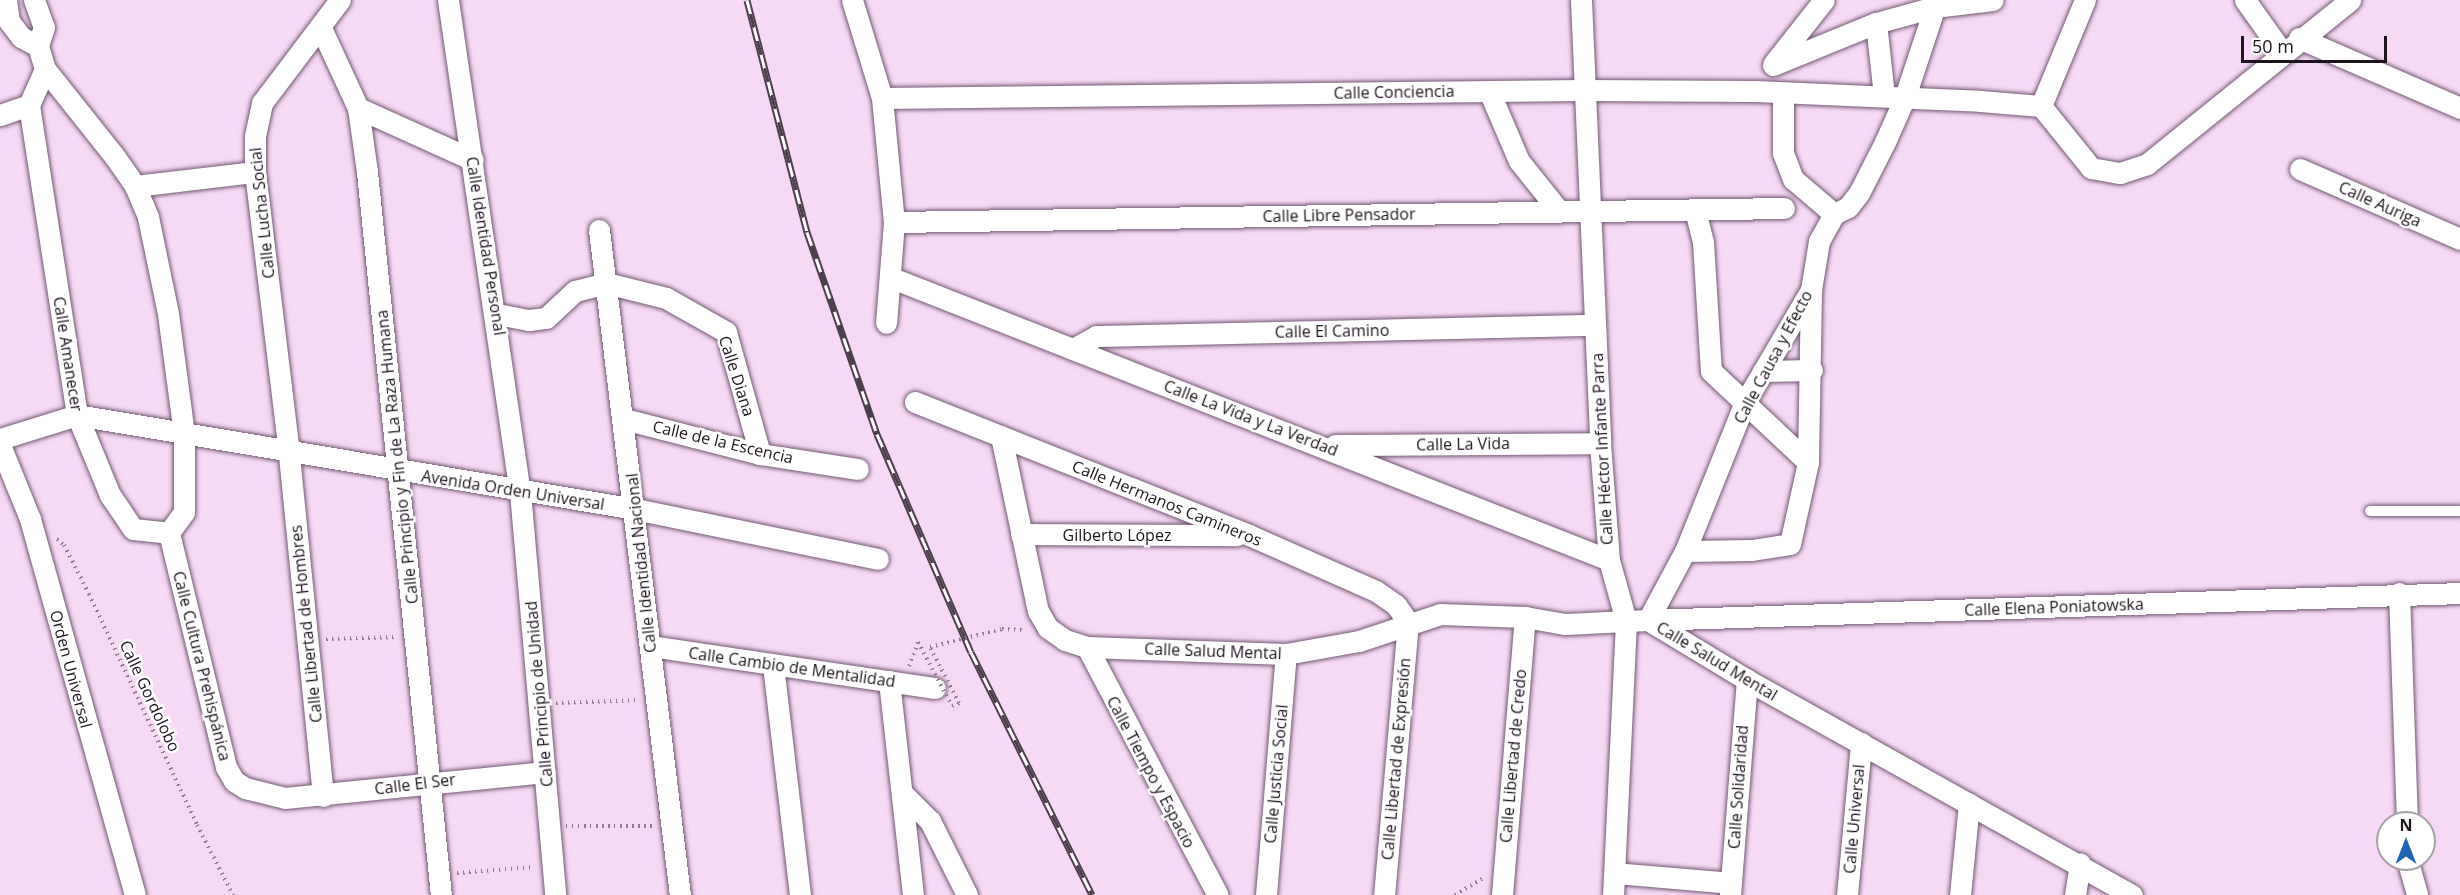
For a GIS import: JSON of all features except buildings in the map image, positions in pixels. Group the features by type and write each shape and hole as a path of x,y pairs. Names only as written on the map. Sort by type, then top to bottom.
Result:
{"street":[{"path":"6,0 9,21 21,37 38,46"},
{"path":"34,0 44,27 38,46 45,69 135,186 148,217 168,314 184,434 184,512 169,533"},
{"name":"Calle Lucha Social","path":"289,453 255,172 255,136 262,103 340,0"},
{"name":"Calle Identidad Personal","path":"448,0 497,314 520,492"},
{"path":"852,0 882,98 894,222 892,278 886,323"},
{"name":"Calle Héctor Infante Parra","path":"1581,0 1583,90 1591,210 1600,443 1609,560 1626,621 1613,895"},
{"path":"1755,91 1824,0"},
{"path":"1773,65 1876,23 1935,3 1993,0"},
{"path":"2085,0 2041,106 2091,168 2120,173 2147,164 2299,38 2350,0"},
{"path":"2245,0 2282,52"},
{"name":"Calle Causa y Efecto","path":"1648,620 1685,551 1745,402 1811,290 1818,241 1834,214 1848,207 1859,193 1905,97 1935,3"},
{"path":"1876,23 1884,96"},
{"name":"Calle Principio y Fin de La Raza Humana","path":"321,28 358,108 400,472 441,895"},
{"path":"2299,38 2460,108"},
{"path":"0,116 29,105 45,69"},
{"name":"Calle Conciencia","path":"882,98 1583,90 1755,91 1905,97 2041,106"},
{"path":"1489,91 1519,161 1559,211"},
{"path":"1782,93 1783,153 1793,179 1834,214"},
{"name":"Calle Amanecer","path":"29,105 77,415 110,495 134,529 169,533"},
{"path":"358,108 473,160"},
{"name":"Calle Auriga","path":"2300,169 2460,239"},
{"path":"135,186 255,172"},
{"name":"Calle Libre Pensador","path":"894,222 1784,208"},
{"path":"1695,210 1703,242 1711,371 1808,462"},
{"name":"Calle Identidad Nacional","path":"600,230 680,895"},
{"name":"Calle La Vida y La Verdad","path":"892,278 1325,446 1609,560"},
{"name":"Calle Diana","path":"497,314 529,320 546,318 575,291 606,283 666,298 726,332 760,453"},
{"path":"1685,551 1752,550 1790,544 1808,462 1812,370 1811,290"},
{"name":"Calle El Camino","path":"1073,349 1096,336 1595,325"},
{"path":"1763,371 1812,370"},
{"name":"Calle Hermanos Camineros","path":"915,402 1249,535 1376,591 1396,606 1408,622"},
{"path":"0,439 77,415 289,453"},
{"name":"Calle de la Escencia","path":"624,419 760,453 858,469"},
{"path":"1001,436 1021,534"},
{"name":"Calle La Vida","path":"1325,446 1600,443"},
{"name":"Orden Universal","path":"0,445 30,519 135,895"},
{"name":"Avenida Orden Universal","path":"289,453 635,509 878,559"},
{"name":"Calle Libertad de Hombres","path":"289,453 324,796"},
{"name":"Calle Principio de Unidad","path":"520,492 541,704 555,895"},
{"name":"Calle Cultura Prehispánica","path":"169,533 226,767 234,781 245,788 285,798"},
{"name":"Gilberto López","path":"1021,534 1249,535"},
{"name":"Calle Salud Mental","path":"1021,534 1038,611 1048,628 1065,640 1087,647 1286,654 1359,641 1408,622 1440,614 1525,617 1564,624 1648,620 1747,680 2080,863 2132,895"},
{"path":"2399,593 2407,811"},
{"name":"Calle Elena Poniatowska","path":"1648,620 2399,593 2460,593"},
{"name":"Calle Libertad de Credo","path":"1502,895 1525,617"},
{"name":"Calle Libertad de Expresión","path":"1384,895 1408,622"},
{"name":"Calle Cambio de Mentalidad","path":"650,646 935,688"},
{"name":"Calle Tiempo y Espacio","path":"1087,647 1218,895"},
{"name":"Calle Justicia Social","path":"1266,895 1286,654"},
{"path":"773,665 801,895"},
{"name":"Calle Solidaridad","path":"1731,889 1747,680"},
{"path":"898,682 902,793 913,895"},
{"name":"Calle Universal","path":"1847,895 1861,743"},
{"name":"Calle El Ser","path":"285,798 324,796 429,781 545,772"},
{"path":"902,793 930,821 967,895"},
{"path":"1960,895 1969,803"},
{"path":"2075,895 2080,863"},
{"path":"2410,871 2417,895"},
{"path":"1615,873 1731,889"}],"lane":[{"path":"2370,511 2460,511"}],"path":[{"name":"Calle Gordolobo","path":"30,519 64,544 233,895"},
{"path":"898,682 912,649 918,642 952,706 959,703 930,646 1002,629 1024,630"},
{"path":"307,639 415,637"},
{"path":"541,704 656,699"},
{"path":"551,825 670,826"},
{"path":"439,874 554,866"},
{"path":"1455,895 1504,866"}],"railway":[{"path":"747,0 807,232 877,434 971,652 1092,895"}]}
